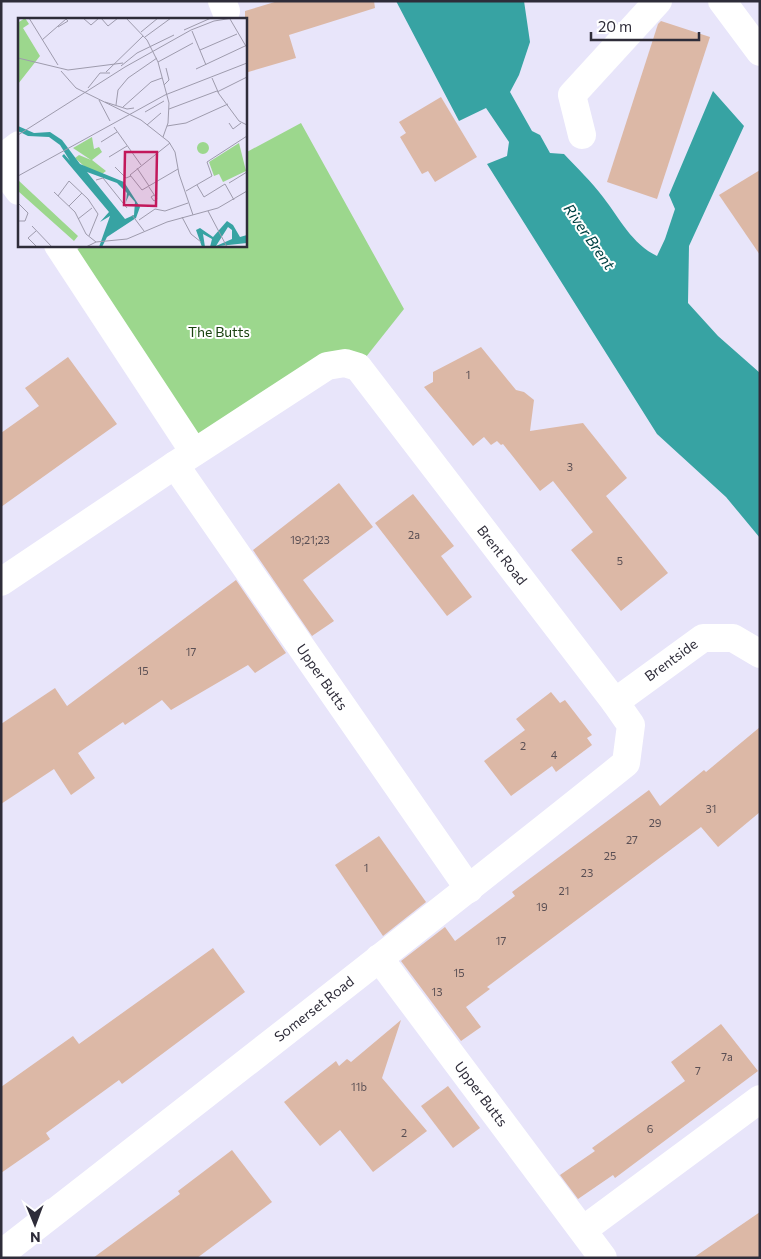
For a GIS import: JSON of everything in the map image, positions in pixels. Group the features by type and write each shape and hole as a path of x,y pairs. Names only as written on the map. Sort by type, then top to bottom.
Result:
{"street":[{"path":"582,134 572,95 658,1"},
{"path":"722,1 760,52"},
{"path":"1,159 18,146"},
{"path":"1,167 18,190"},
{"path":"1,582 184,459 69,249"},
{"name":"Brent Road","path":"184,459 327,366 345,363 358,367 631,725 626,763"},
{"name":"Upper Butts","path":"184,459 469,889"},
{"name":"Brentside","path":"615,702 702,638 733,638 760,654"},
{"name":"Somerset Road","path":"1,1254 378,958 469,889 626,763"},
{"name":"Upper Butts","path":"378,958 603,1258"},
{"path":"583,1230 760,1099"}],"green space":[{"name":"The Butts","path":"301,123 404,309 358,367 345,363 194,452 66,256 82,246 246,246 246,152"}],"water":[{"name":"River Brent","path":"396,1 524,1 530,42 519,75 510,92 532,131 540,135 550,153 564,154 599,191 633,238 657,256 675,209 669,195 713,91 744,126 689,246 688,303 718,336 760,373 760,538 726,497 657,434 487,164 507,156 509,142 486,108 459,121"}],"building":[{"path":"278,1 374,1 375,8 289,35 296,58 246,73 245,11"},
{"path":"661,21 710,37 657,199 607,182 658,24"},
{"path":"441,97 477,157 435,182 428,171 422,174 400,137 406,133 399,122"},
{"path":"760,170 760,255 719,195"},
{"path":"481,347 516,390 524,392 534,400 530,431 583,423 627,478 606,496 668,573 621,611 571,550 593,532 553,481 540,491 503,444 501,445 497,441 491,445 484,437 473,446 424,387 433,382 433,372"},
{"path":"68,357 117,424 1,507 1,433 39,406 25,388"},
{"path":"339,483 373,527 303,580 334,621 312,636 253,550"},
{"path":"413,494 454,546 441,556 472,597 447,616 375,523"},
{"path":"236,580 286,653 255,673 248,665 171,710 162,700 125,725 123,722 78,753 95,778 71,795 54,769 1,804 1,724 55,688 67,706"},
{"path":"551,692 560,703 565,700 592,735 587,738 592,745 556,772 552,766 511,796 484,761 525,730 516,719"},
{"path":"760,727 760,812 718,847 701,827 487,987 490,989 466,1007 481,1027 461,1041 401,961 445,927 455,941 515,896 512,892 649,790 660,806 704,770 706,772"},
{"path":"379,836 426,902 383,936 335,865"},
{"path":"213,948 245,992 122,1084 119,1080 46,1133 50,1139 1,1173 1,1087 73,1036 79,1044"},
{"path":"401,1020 382,1078 427,1131 373,1172 340,1130 320,1146 284,1102 336,1061 339,1066 347,1059 351,1062"},
{"path":"721,1024 758,1071 615,1178 613,1175 578,1199 560,1175 595,1151 592,1148 685,1081 671,1062"},
{"path":"448,1086 480,1128 453,1148 421,1106"},
{"path":"232,1150 272,1202 197,1258 93,1258 180,1194 178,1191"},
{"path":"760,1212 760,1258 693,1258"}]}
